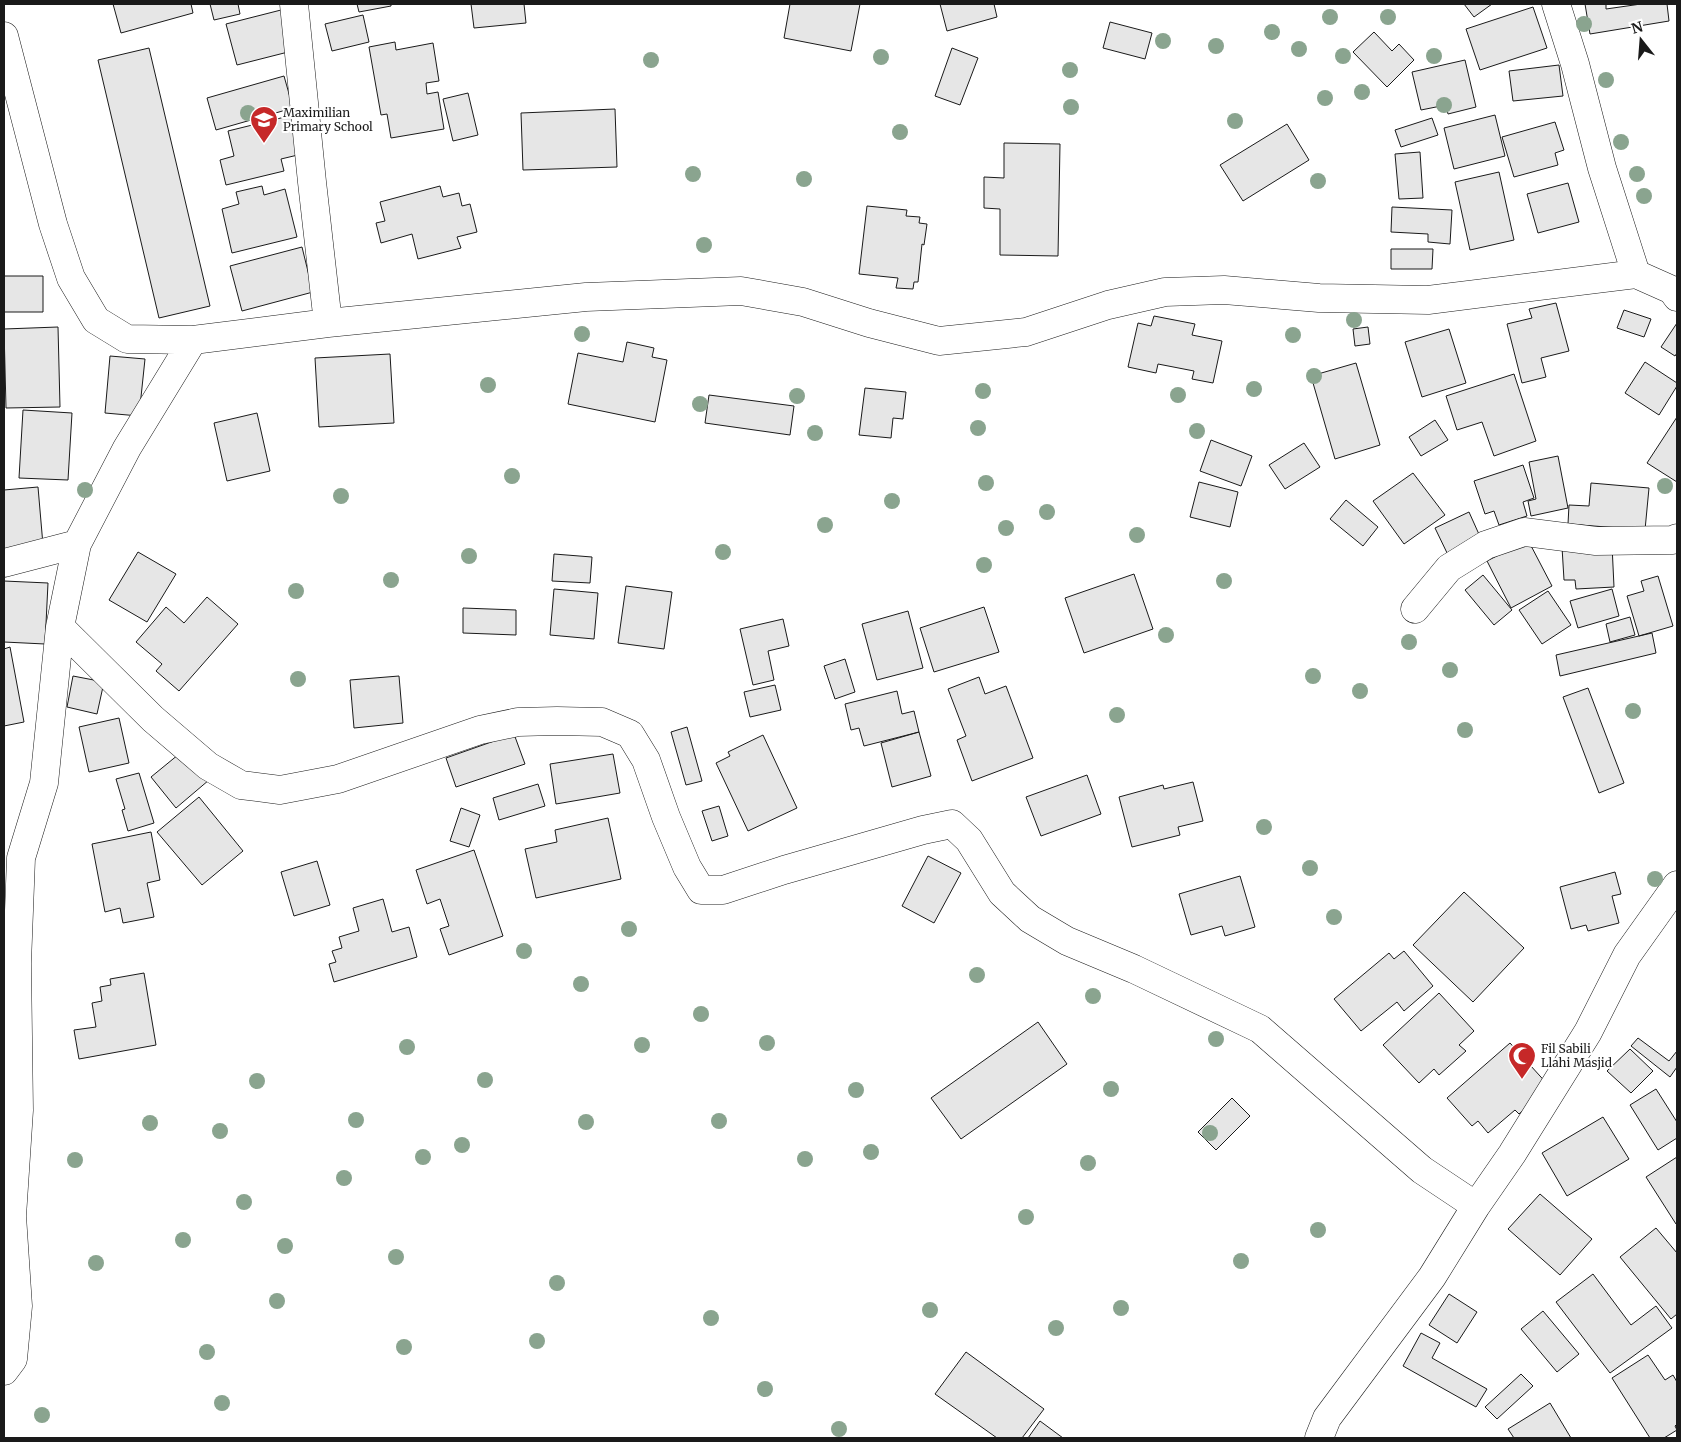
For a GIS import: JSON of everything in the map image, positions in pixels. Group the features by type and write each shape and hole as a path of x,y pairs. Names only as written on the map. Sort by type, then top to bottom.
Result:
{"street":[{"path":"294,4 328,323"},
{"path":"1556,4 1575,64 1602,168 1636,274"},
{"path":"4,36 53,224 71,278 96,320 127,339 194,340 328,323 586,297 742,291 803,302 869,323 939,341 1026,332 1108,305 1165,292 1224,290 1319,298 1428,300 1636,274 1672,290 1677,297"},
{"path":"4,1371 13,1359 18,1306 12,1216 19,1110 18,963 21,858 44,783 60,626 77,544 127,448 194,340"},
{"path":"1415,609 1449,568 1486,545 1524,532 1596,541 1673,540 1677,538"},
{"path":"4,563 77,544"},
{"path":"60,626 154,719 208,766 241,785 280,790 338,778 480,730 518,722 602,722 630,734 646,760 687,867 701,890 723,890 784,870 952,824 969,840 1002,893 1030,919 1067,941 1134,969 1260,1029 1422,1170 1476,1206"},
{"path":"1319,1438 1327,1418 1432,1278 1588,1032 1628,955 1677,885"}],"building":[{"path":"113,4 191,4 193,13 121,33"},
{"path":"210,4 238,4 240,14 214,20"},
{"path":"357,4 391,4 391,6 359,12"},
{"path":"471,4 524,4 526,23 474,28"},
{"path":"790,4 860,4 851,51 784,38"},
{"path":"940,4 994,4 997,17 947,31"},
{"path":"1464,4 1492,4 1474,17"},
{"path":"1585,4 1606,4 1606,9 1641,4 1667,4 1669,21 1590,34"},
{"path":"1533,7 1547,48 1480,70 1466,29"},
{"path":"281,10 292,51 237,65 226,24"},
{"path":"363,15 369,42 332,51 325,24"},
{"path":"1110,22 1152,33 1145,59 1103,48"},
{"path":"1374,32 1392,51 1399,44 1414,60 1387,87 1353,52"},
{"path":"395,42 396,50 433,43 439,81 426,83 427,94 438,92 444,129 391,138 387,114 381,115 369,47"},
{"path":"149,48 210,306 159,318 98,60"},
{"path":"952,48 978,58 960,105 935,96"},
{"path":"1465,60 1476,107 1448,114 1446,105 1421,110 1412,72"},
{"path":"1559,65 1563,96 1513,101 1509,71"},
{"path":"284,76 293,108 216,130 207,98"},
{"path":"468,93 478,135 453,141 443,99"},
{"path":"615,109 617,167 523,170 521,113"},
{"path":"293,115 302,154 281,159 284,171 226,185 220,160 234,156 228,131"},
{"path":"1495,115 1505,156 1454,169 1444,128"},
{"path":"1432,118 1438,135 1401,147 1395,130"},
{"path":"1555,122 1564,150 1555,153 1558,165 1514,177 1502,137"},
{"path":"1287,124 1309,160 1243,201 1220,165"},
{"path":"1004,143 1060,144 1058,256 1000,255 1000,209 984,208 984,177 1004,178"},
{"path":"1420,152 1423,198 1399,199 1395,154"},
{"path":"1499,172 1514,240 1470,250 1455,182"},
{"path":"1568,183 1579,222 1538,233 1527,194"},
{"path":"262,186 264,195 285,189 297,237 232,253 222,209 239,204 236,192"},
{"path":"440,186 443,197 459,193 462,206 470,204 477,232 457,237 461,248 418,259 412,234 381,243 376,223 385,221 380,202"},
{"path":"867,206 907,210 906,216 920,217 919,223 927,224 924,245 922,244 918,282 914,282 913,289 896,288 898,278 859,274"},
{"path":"1392,207 1452,210 1450,244 1428,242 1428,234 1391,232"},
{"path":"302,247 313,292 242,311 230,266"},
{"path":"1391,249 1433,249 1432,269 1391,269"},
{"path":"4,276 43,276 43,312 4,312"},
{"path":"1556,303 1569,351 1541,358 1546,377 1522,383 1507,324 1532,318 1529,309"},
{"path":"1624,310 1651,319 1644,337 1617,328"},
{"path":"1154,316 1195,324 1192,335 1222,341 1213,383 1192,379 1194,371 1158,364 1156,373 1128,367 1138,323 1151,326"},
{"path":"1677,323 1677,353 1675,356 1661,347"},
{"path":"58,327 60,407 6,408 4,329"},
{"path":"1368,327 1370,344 1355,346 1353,329"},
{"path":"1449,329 1466,383 1422,397 1405,342"},
{"path":"627,342 654,348 652,357 667,360 655,422 568,404 578,353 623,362"},
{"path":"390,354 394,423 319,427 315,358"},
{"path":"110,356 145,359 139,416 105,413"},
{"path":"1645,362 1677,383 1659,415 1625,393"},
{"path":"1356,363 1380,445 1335,459 1311,376"},
{"path":"1514,374 1536,441 1494,456 1482,422 1457,430 1446,396"},
{"path":"865,388 906,392 903,419 893,418 891,438 859,435"},
{"path":"709,395 794,406 790,435 705,423"},
{"path":"23,410 72,413 68,480 19,478"},
{"path":"257,413 270,471 227,481 214,423"},
{"path":"1677,417 1677,482 1647,463"},
{"path":"1435,420 1448,440 1421,456 1409,437"},
{"path":"1211,440 1252,456 1241,486 1200,471"},
{"path":"1304,443 1320,467 1285,489 1269,465"},
{"path":"1558,456 1568,508 1531,516 1528,501 1536,499 1529,462"},
{"path":"1523,465 1534,498 1523,502 1527,516 1499,525 1494,511 1485,514 1474,481"},
{"path":"1413,473 1445,515 1404,544 1373,501"},
{"path":"1199,482 1238,492 1230,527 1190,517"},
{"path":"1591,483 1649,488 1645,530 1568,524 1569,505 1589,506"},
{"path":"38,487 43,545 4,549 4,490"},
{"path":"1346,500 1378,527 1363,546 1330,519"},
{"path":"1469,512 1482,541 1449,557 1435,528"},
{"path":"1528,540 1552,586 1511,608 1487,561"},
{"path":"1612,545 1614,587 1576,589 1575,580 1564,580 1562,547"},
{"path":"138,552 176,574 147,622 109,600"},
{"path":"554,554 592,557 590,583 552,581"},
{"path":"1134,574 1153,629 1084,653 1065,598"},
{"path":"1483,575 1512,610 1494,625 1465,590"},
{"path":"1658,576 1673,626 1639,636 1627,596 1644,591 1641,581"},
{"path":"4,581 48,583 45,644 4,642"},
{"path":"626,586 672,592 664,649 618,643"},
{"path":"554,589 598,593 594,639 550,635"},
{"path":"1612,589 1619,616 1578,628 1570,601"},
{"path":"1548,591 1571,625 1542,644 1519,610"},
{"path":"207,597 238,624 179,691 156,671 162,664 136,642 166,607 184,623"},
{"path":"984,607 999,652 934,672 920,628"},
{"path":"463,608 516,610 516,635 463,633"},
{"path":"908,611 923,668 877,680 862,624"},
{"path":"1630,617 1635,635 1610,642 1606,624"},
{"path":"783,619 789,646 768,651 774,680 753,685 740,629"},
{"path":"1652,633 1656,653 1560,676 1556,655"},
{"path":"10,647 24,722 4,726 4,649"},
{"path":"845,659 855,692 835,699 824,666"},
{"path":"73,676 104,682 97,714 67,707"},
{"path":"399,676 403,723 354,728 350,680"},
{"path":"979,677 985,694 1006,686 1033,758 972,781 957,740 966,736 948,689"},
{"path":"775,685 781,710 750,717 744,692"},
{"path":"1588,688 1624,783 1599,793 1563,697"},
{"path":"897,691 902,714 914,711 919,732 864,746 859,728 851,730 845,704"},
{"path":"119,718 129,763 89,772 79,727"},
{"path":"687,727 702,781 686,785 671,732"},
{"path":"919,732 931,776 892,787 881,743"},
{"path":"514,734 525,764 456,787 446,758"},
{"path":"763,735 797,808 748,831 716,763 730,756 728,752"},
{"path":"184,750 209,780 176,808 151,777"},
{"path":"613,754 620,793 556,804 550,764"},
{"path":"139,773 154,823 128,831 122,810 125,809 116,779"},
{"path":"1087,775 1101,814 1041,836 1026,797"},
{"path":"1193,782 1203,821 1178,827 1180,835 1132,847 1119,797 1163,785 1164,789"},
{"path":"538,784 545,806 499,820 493,798"},
{"path":"199,797 243,851 202,885 157,832"},
{"path":"719,806 728,836 712,841 702,811"},
{"path":"461,808 480,815 469,847 450,841"},
{"path":"608,818 621,879 536,898 525,849 557,842 555,830"},
{"path":"151,832 160,880 147,883 154,917 123,923 120,908 105,912 92,844"},
{"path":"474,850 503,936 449,955 440,929 449,926 440,899 427,904 416,870"},
{"path":"928,856 961,873 934,923 902,906"},
{"path":"317,861 330,905 294,916 281,872"},
{"path":"1615,872 1621,894 1612,896 1619,923 1588,931 1586,925 1571,929 1560,887"},
{"path":"1240,876 1255,927 1225,936 1222,926 1191,935 1179,894"},
{"path":"1464,892 1524,948 1473,1002 1413,945"},
{"path":"383,899 392,932 409,927 417,957 334,982 329,964 336,962 332,951 342,948 339,937 359,931 353,908"},
{"path":"1404,951 1433,986 1404,1011 1397,1002 1361,1031 1334,999 1389,953 1394,959"},
{"path":"144,973 156,1045 79,1059 74,1030 96,1027 92,1003 102,1001 100,987 111,985 110,979"},
{"path":"1439,993 1474,1031 1459,1045 1466,1051 1439,1075 1434,1069 1419,1083 1383,1045"},
{"path":"1038,1022 1067,1064 961,1139 931,1098"},
{"path":"1638,1038 1669,1061 1677,1051 1677,1067 1670,1077 1631,1046"},
{"path":"1510,1043 1550,1087 1519,1114 1515,1110 1488,1133 1478,1121 1472,1126 1447,1098"},
{"path":"1630,1049 1653,1071 1631,1093 1607,1071"},
{"path":"1656,1089 1677,1122 1677,1138 1658,1150 1630,1105"},
{"path":"1232,1098 1250,1116 1216,1150 1198,1132"},
{"path":"1603,1117 1629,1159 1567,1196 1542,1153"},
{"path":"1677,1157 1677,1224 1676,1224 1646,1177"},
{"path":"1540,1194 1592,1239 1560,1275 1508,1229"},
{"path":"1656,1228 1677,1253 1677,1314 1671,1319 1620,1257"},
{"path":"1593,1274 1631,1325 1656,1306 1672,1328 1610,1373 1556,1302"},
{"path":"1449,1294 1477,1312 1457,1343 1429,1325"},
{"path":"1543,1311 1579,1354 1557,1372 1521,1329"},
{"path":"1421,1333 1440,1343 1432,1358 1487,1389 1476,1407 1403,1366"},
{"path":"966,1352 1044,1409 1022,1438 997,1438 935,1394"},
{"path":"1648,1355 1665,1380 1673,1375 1677,1382 1677,1424 1675,1426 1677,1430 1664,1438 1650,1438 1612,1378"},
{"path":"1521,1374 1533,1386 1497,1419 1485,1407"},
{"path":"1550,1403 1571,1438 1514,1438 1508,1429"},
{"path":"1040,1421 1063,1438 1028,1438"}],"place":[{"name":"Maximilian Primary School","path":"264,144"},
{"name":"Fil Sabili Llahi Masjid","path":"1522,1080"}]}
